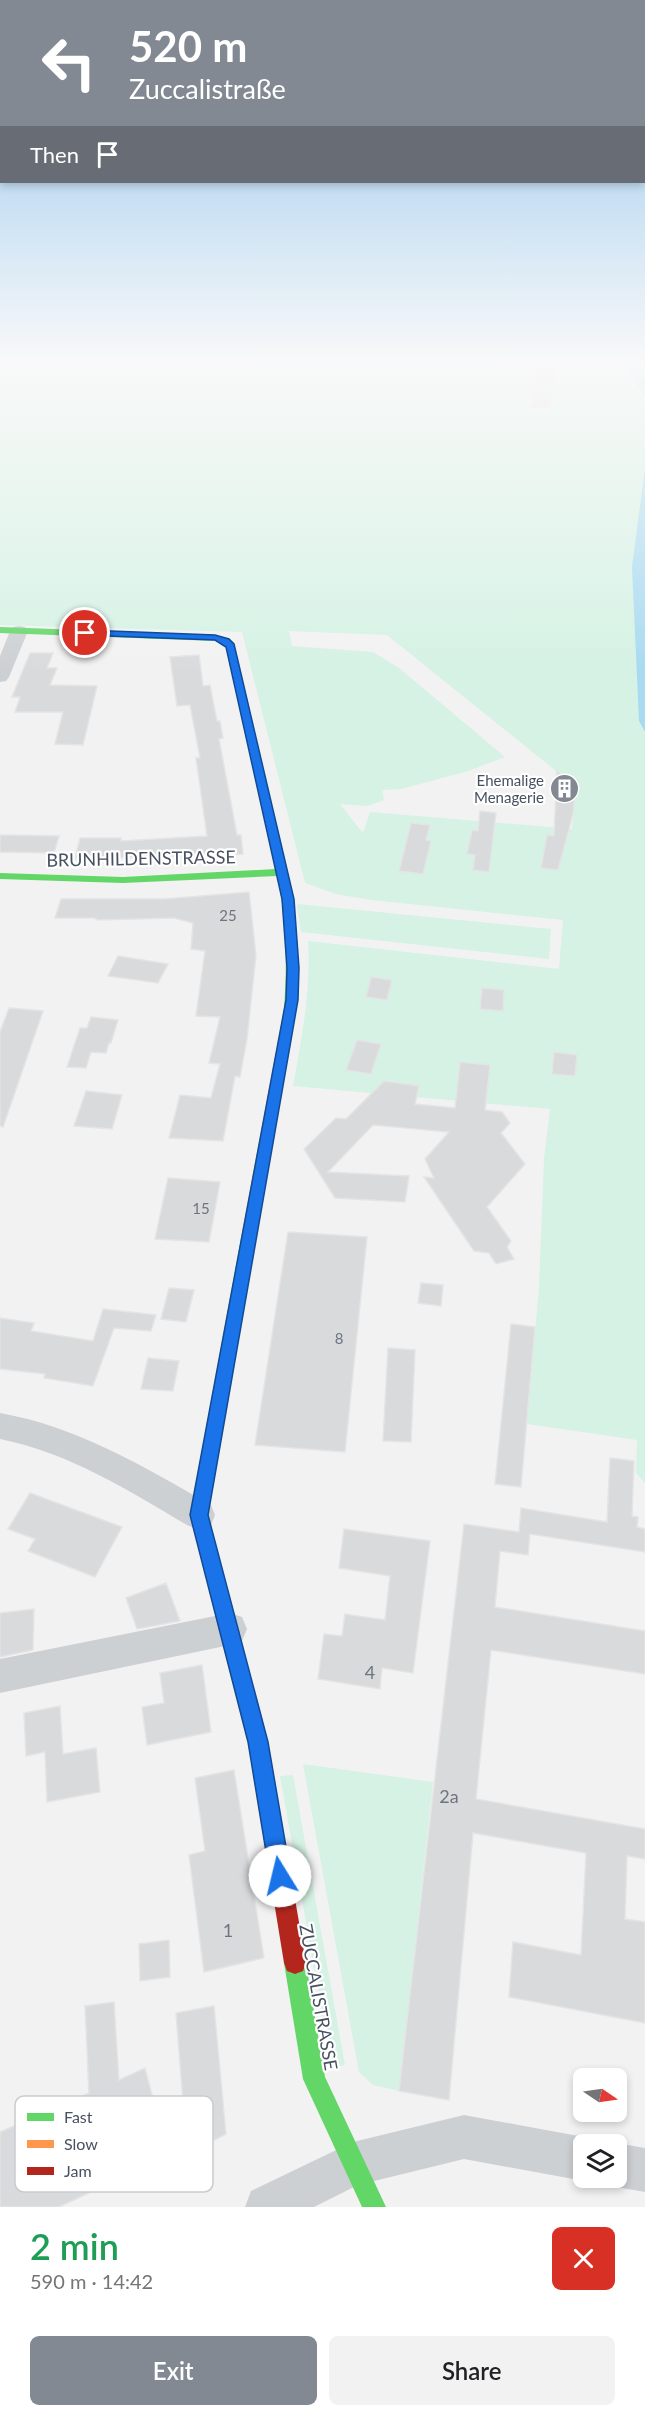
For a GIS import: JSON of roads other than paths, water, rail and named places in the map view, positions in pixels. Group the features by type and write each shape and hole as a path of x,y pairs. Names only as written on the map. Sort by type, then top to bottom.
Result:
{"street":[{"name":"ZUCCALISTRASSE","path":"0,630 215,638 226,641 231,646 288,899 293,968 292,1000 199,1515 258,1742 315,2079 374,2207"},
{"path":"0,677 19,631"},
{"name":"BRUNHILDENSTRASSE","path":"0,876 123,880 282,872"},
{"path":"0,1426 57,1440 111,1463 199,1515"},
{"path":"0,1676 230,1629"},
{"path":"267,2207 353,2164 464,2137 573,2157"},
{"path":"627,2167 645,2170"}],"water":[{"path":"645,468 645,732 639,721 632,567"}],"place":[{"name":"Ehemalige Menagerie","path":"565,789"}]}
